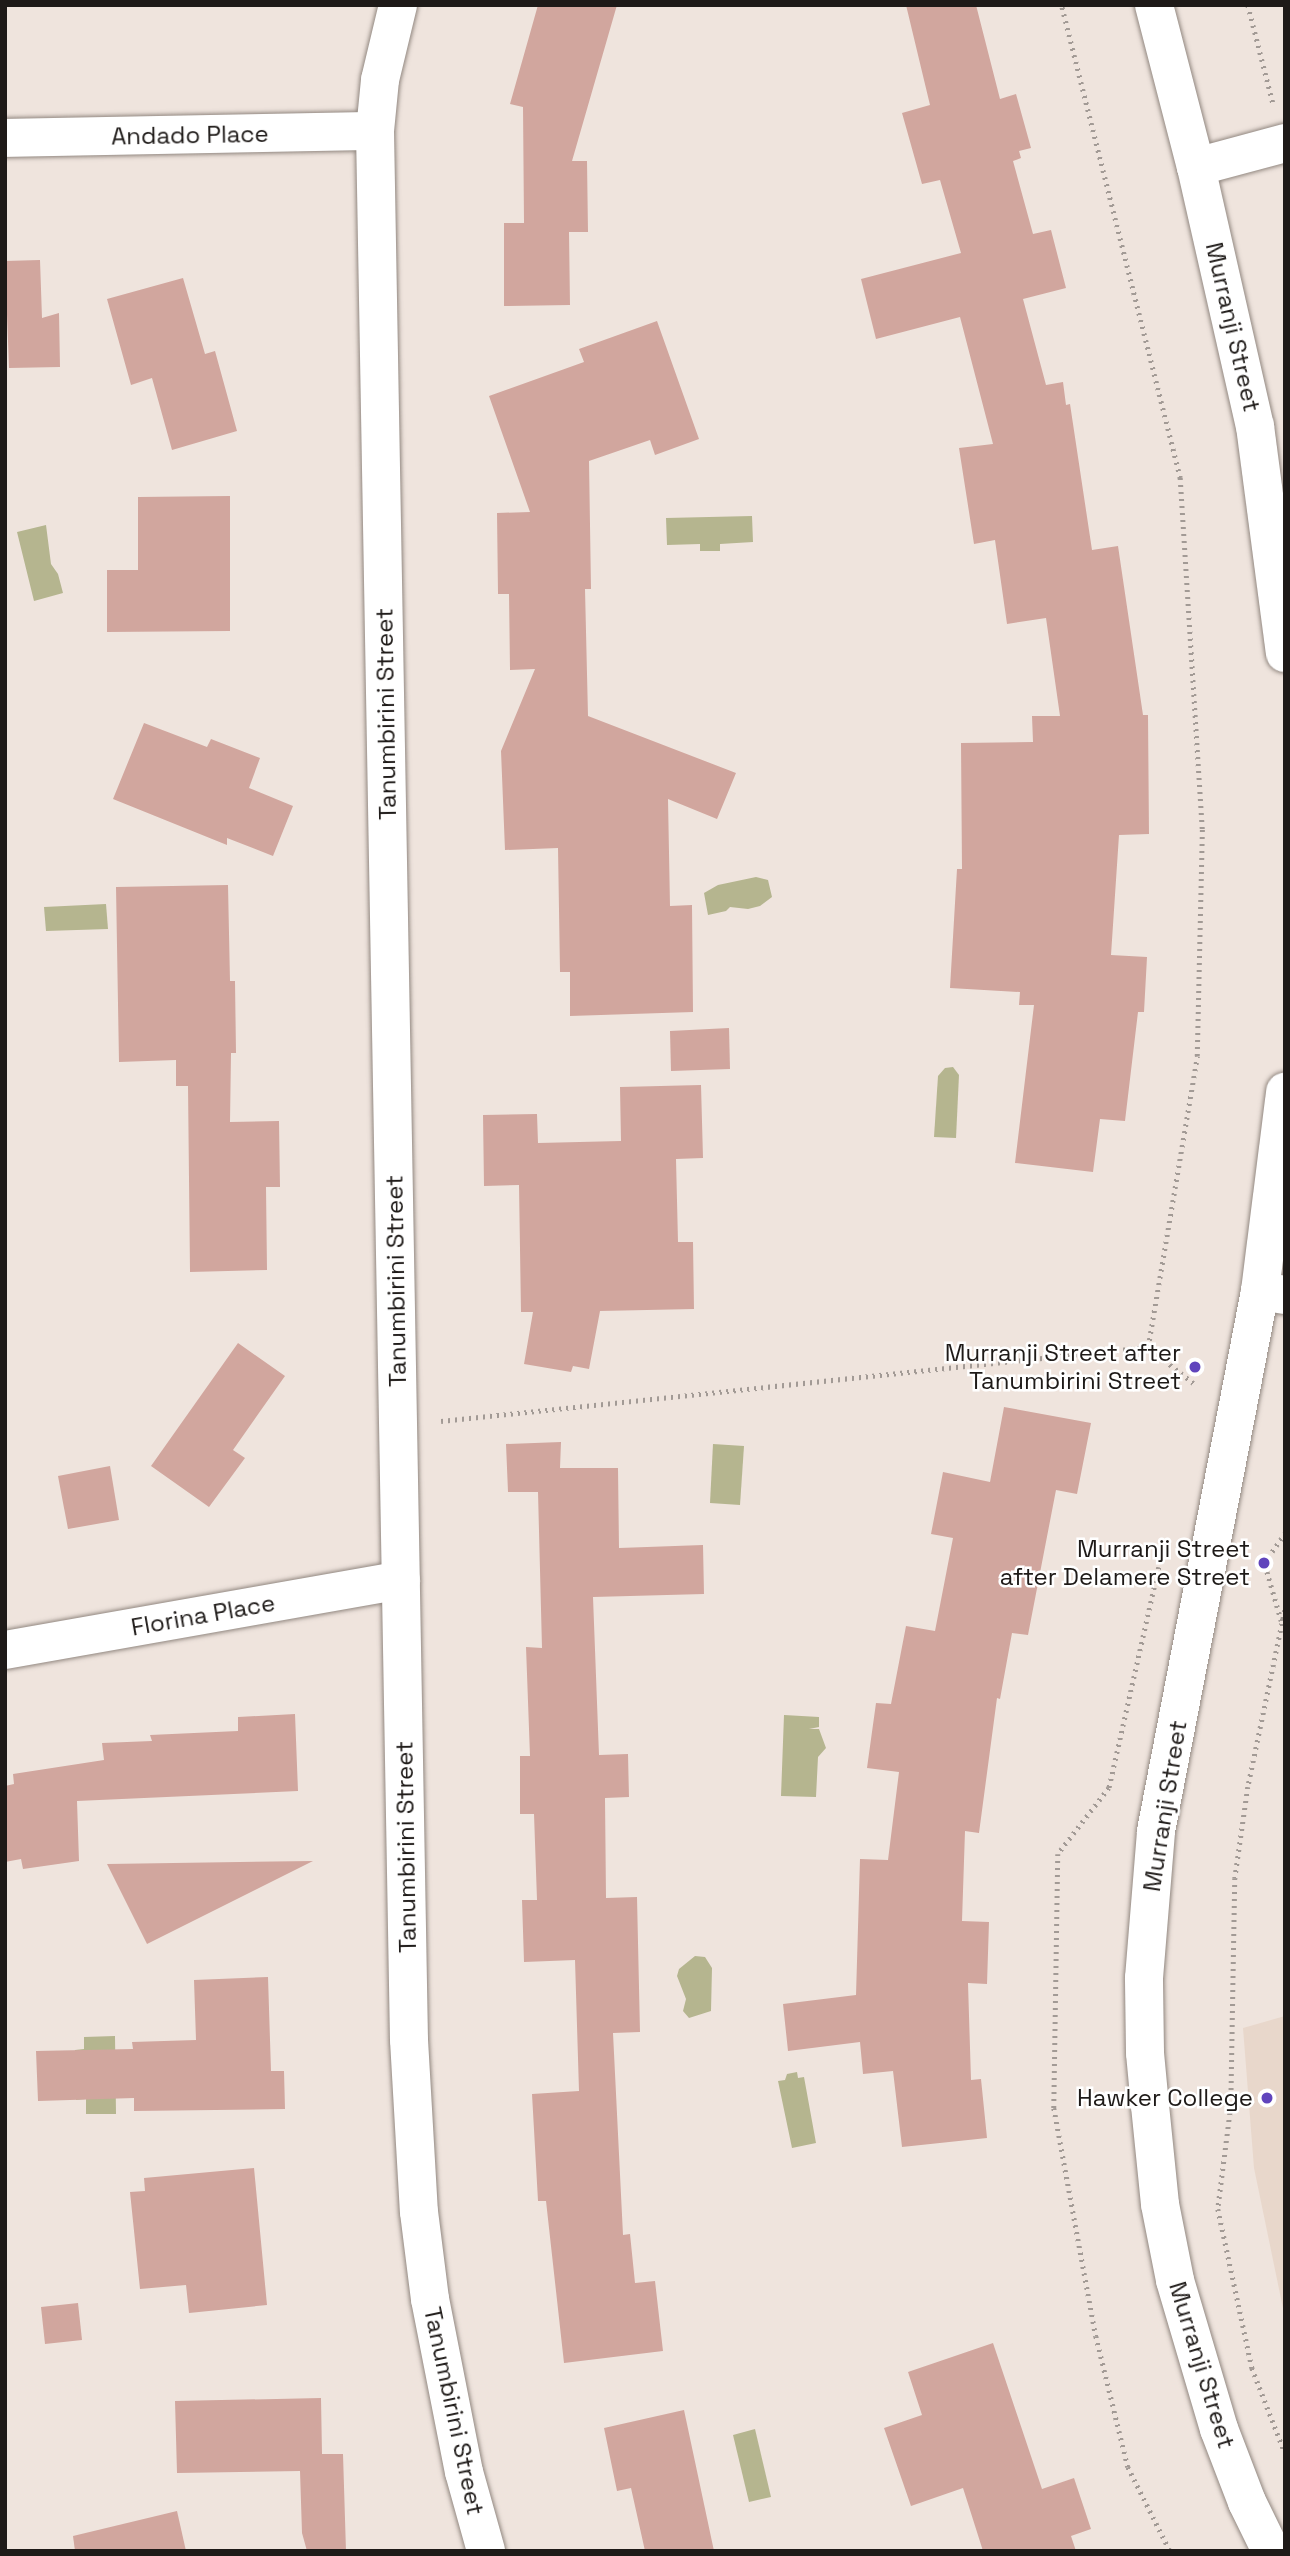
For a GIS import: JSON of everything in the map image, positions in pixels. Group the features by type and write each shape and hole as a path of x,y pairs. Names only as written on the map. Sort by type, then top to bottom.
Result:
{"street":[{"name":"Tanumbirini Street","path":"398,5 380,80 375,131 409,2040 419,2212 430,2300 461,2459 486,2551"},
{"name":"Murranji Street","path":"1154,5 1196,167 1255,426 1285,653"},
{"name":"Andado Place","path":"5,138 375,131"},
{"path":"1196,167 1283,144"},
{"name":"Murranji Street","path":"1271,2551 1247,2502 1219,2429 1175,2280 1160,2204 1144,2026 1144,1978 1157,1831 1272,1293 1285,1092"},
{"name":"Florina Place","path":"5,1650 401,1580"}],"path":[{"path":"398,1425 1148,1347 1197,1056 1202,829 1180,478 1061,5"},
{"path":"1248,5 1283,144"},
{"path":"1282,1624 1264,1563 1285,1533"},
{"path":"1285,1610 1248,1787 1235,1878 1231,2106 1218,2210 1252,2368 1285,2452"}],"shaded area":[{"path":"752,516 753,542 720,544 720,551 700,551 700,544 667,545 666,518"},
{"path":"46,525 51,564 58,574 63,593 34,601 17,532"},
{"path":"756,877 768,880 772,897 760,906 748,909 730,907 726,911 708,915 704,893 718,885"},
{"path":"106,904 108,929 46,931 44,907"},
{"path":"953,1067 959,1075 956,1138 934,1137 938,1076 945,1068"},
{"path":"713,1444 744,1446 740,1505 710,1503"},
{"path":"784,1715 819,1717 819,1727 809,1729 819,1729 826,1748 818,1757 816,1797 781,1796"},
{"path":"695,1956 705,1957 712,1968 711,2011 689,2018 683,2011 686,1999 677,1976 679,1969"},
{"name":"Hawker College","path":"1285,2016 1285,2318 1254,2168 1243,2028"},
{"path":"115,2036 116,2114 86,2114 86,2099 76,2100 75,2050 84,2049 84,2037"},
{"path":"797,2072 798,2078 804,2077 816,2143 792,2148 778,2081 785,2080 787,2074"},
{"path":"755,2429 771,2497 749,2502 733,2435"}],"building":[{"path":"538,5 617,5 572,161 587,161 588,232 569,232 570,305 504,306 504,223 524,223 523,107 510,104"},
{"path":"906,5 976,5 1000,99 1016,94 1031,148 1019,151 1021,158 1013,161 1033,234 1051,230 1066,288 1023,299 1046,385 1063,382 1066,405 1070,404 1092,550 1118,546 1143,715 1148,715 1149,834 1119,835 1111,955 1147,957 1144,1012 1138,1012 1125,1121 1100,1119 1093,1172 1015,1163 1034,1005 1019,1005 1020,992 950,988 957,869 962,869 961,743 1033,742 1032,716 1060,716 1046,618 1007,624 995,540 974,544 959,448 993,444 960,317 876,339 861,279 961,253 940,180 922,184 902,113 930,105"},
{"path":"40,260 42,318 59,313 60,367 9,368 5,261"},
{"path":"183,278 205,354 215,351 237,431 172,450 152,378 131,385 107,299"},
{"path":"657,321 699,439 655,455 650,440 589,461 591,589 585,589 588,716 736,773 717,819 668,799 670,906 692,905 693,1012 570,1016 570,972 560,972 558,848 505,850 501,751 535,669 510,670 509,594 498,594 497,513 530,512 489,396 584,362 579,349"},
{"path":"230,496 230,631 107,632 107,570 138,570 138,497"},
{"path":"144,723 207,747 211,739 260,758 249,788 293,806 273,856 227,838 227,845 113,799"},
{"path":"228,885 230,981 235,981 236,1053 231,1053 230,1122 279,1121 280,1187 266,1187 267,1270 190,1272 188,1086 176,1086 176,1060 119,1062 116,887"},
{"path":"729,1028 730,1069 671,1071 670,1031"},
{"path":"701,1085 703,1158 676,1159 678,1242 693,1242 694,1309 600,1311 589,1369 573,1366 571,1372 524,1364 533,1312 521,1312 519,1185 484,1186 483,1115 537,1114 538,1143 621,1141 620,1087"},
{"path":"238,1343 285,1376 233,1450 245,1458 209,1507 151,1466"},
{"path":"1004,1407 1091,1423 1077,1494 1056,1490 1028,1635 1012,1633 1000,1699 997,1698 979,1833 965,1831 962,1921 989,1922 987,1984 968,1983 971,2080 981,2079 987,2138 902,2147 893,2071 863,2074 860,2042 788,2051 783,2004 856,1995 860,1859 888,1860 899,1772 867,1768 876,1703 891,1704 906,1626 935,1631 953,1538 931,1534 943,1472 990,1482"},
{"path":"561,1442 560,1468 618,1468 619,1548 703,1545 704,1594 593,1597 599,1755 628,1754 629,1797 605,1798 606,1898 637,1897 640,2032 613,2033 623,2235 630,2234 635,2283 655,2281 663,2351 564,2363 546,2201 538,2201 532,2094 579,2091 575,1960 524,1962 522,1900 537,1900 534,1814 520,1814 520,1756 530,1756 526,1647 542,1648 538,1492 508,1492 506,1444"},
{"path":"110,1466 119,1520 68,1529 58,1476"},
{"path":"295,1714 298,1791 77,1801 79,1861 23,1869 21,1859 5,1862 5,1786 14,1784 13,1774 104,1760 102,1743 152,1741 150,1735 238,1731 238,1717"},
{"path":"313,1861 147,1944 107,1864"},
{"path":"268,1977 271,2071 284,2071 285,2109 134,2111 134,2098 38,2101 36,2051 133,2049 132,2042 196,2040 194,1980"},
{"path":"254,2168 267,2305 189,2313 186,2285 140,2289 130,2192 145,2191 144,2178"},
{"path":"78,2303 82,2340 45,2344 41,2307"},
{"path":"993,2343 1042,2489 1074,2478 1091,2529 1071,2536 1076,2551 983,2551 963,2488 911,2506 884,2428 922,2415 908,2372"},
{"path":"321,2398 322,2454 343,2454 346,2551 307,2551 302,2533 300,2471 177,2473 175,2401"},
{"path":"684,2410 714,2551 645,2551 631,2488 617,2491 604,2428"},
{"path":"177,2511 186,2551 75,2551 73,2536"}],"place":[{"name":"Murranji Street after Tanumbirini Street","path":"1195,1367"},
{"name":"Murranji Street after Delamere Street","path":"1264,1563"},
{"name":"Hawker College","path":"1267,2098"}]}
